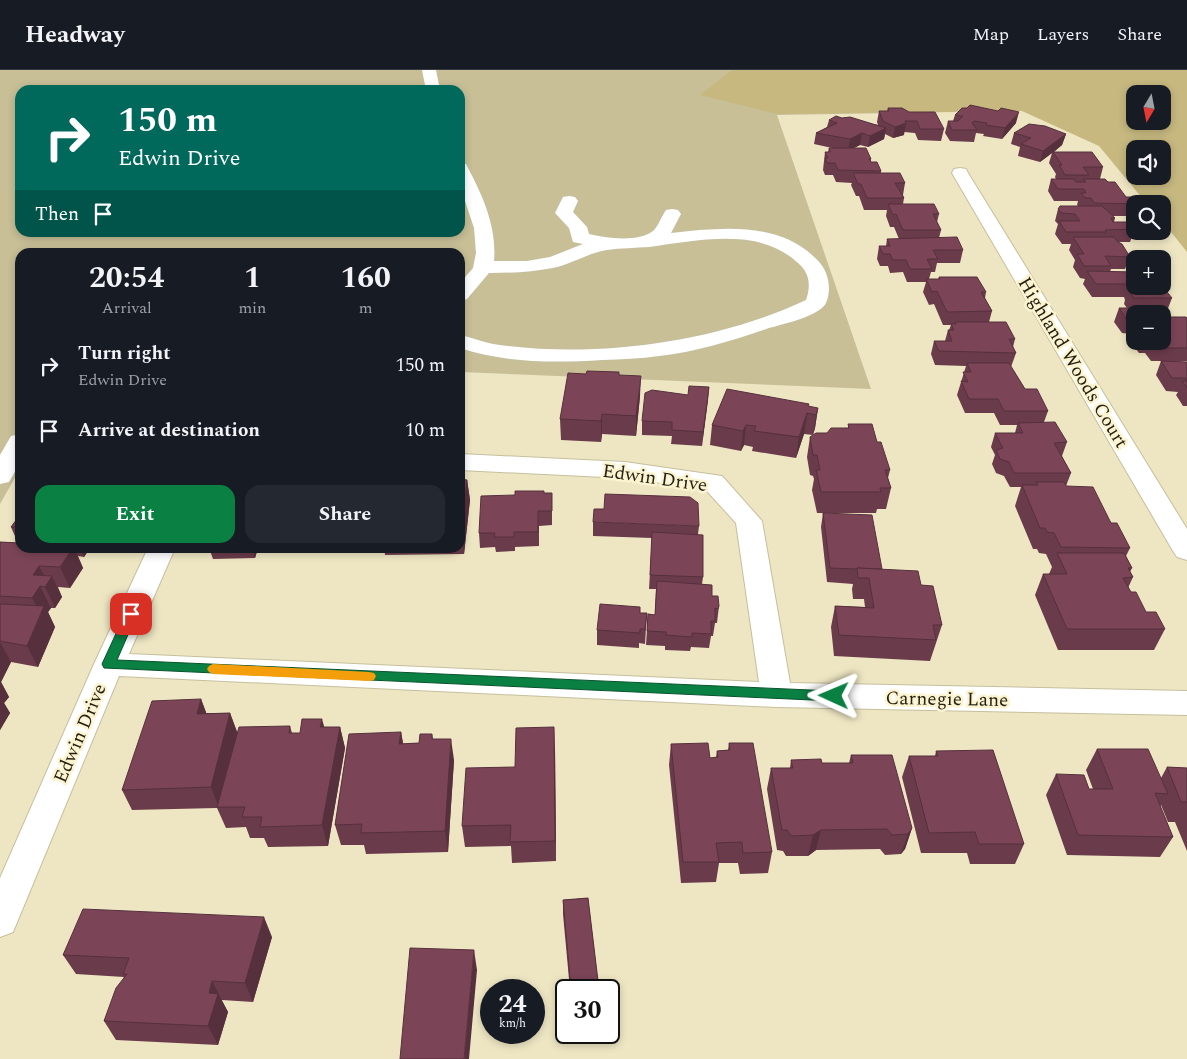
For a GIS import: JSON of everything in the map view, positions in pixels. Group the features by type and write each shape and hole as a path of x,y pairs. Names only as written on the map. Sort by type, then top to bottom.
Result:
{"street":[{"path":"429,70 432,85"},
{"name":"Highland Woods Court","path":"960,173 1187,551"},
{"path":"465,178 486,238 484,267 465,289"},
{"path":"569,200 564,213 578,227 580,238 610,244"},
{"path":"651,241 661,235 672,214"},
{"path":"465,343 488,350 542,356 659,350 688,345 796,313 815,304 821,292 817,273 806,257 782,242 760,236 715,235 610,244 583,250 546,264 527,267 484,267"},
{"path":"0,476 15,450"},
{"name":"Edwin Drive","path":"465,462 625,470 713,482 749,521 776,695"},
{"name":"Edwin Drive","path":"0,920 109,664 159,553"},
{"name":"Carnegie Lane","path":"109,664 776,695 1187,703"}],"shaded area":[{"path":"0,70 927,70 956,112 777,115 871,389 465,372 465,248 15,248 15,478 0,504"},
{"path":"732,70 1187,70 1187,252 1171,232 1171,195 1140,195 1131,185 1171,185 1171,140 1126,140 1126,179 1099,146 1022,111 777,114 700,95"}],"building":[{"path":"970,105 998,111 1001,108 1019,112 1005,128 974,121 972,123 977,130 952,130 948,121 958,121 963,116 955,115 962,108 967,108"},
{"path":"888,108 902,108 909,112 935,112 944,129 920,129 917,121 905,121 906,123 895,127 883,121 879,111 889,111"},
{"path":"836,116 842,118 850,117 886,128 870,136 862,133 850,139 816,133 837,123 829,120"},
{"path":"1029,124 1045,126 1066,134 1043,151 1021,144 1031,138 1014,133"},
{"path":"829,148 866,148 871,159 869,159 871,162 877,162 881,171 838,170 835,163 827,163 825,158 828,158 825,152 830,152"},
{"path":"1053,152 1092,152 1103,167 1083,167 1089,175 1065,175 1059,165 1062,165"},
{"path":"853,173 900,173 905,183 895,183 904,198 867,198 861,184 858,184"},
{"path":"1051,179 1074,179 1076,182 1086,182 1083,179 1105,179 1108,182 1115,182 1126,197 1126,204 1094,203 1091,198 1085,198 1081,193 1086,193 1084,189 1058,189"},
{"path":"888,204 934,204 939,214 933,214 941,230 903,230 896,214 893,215"},
{"path":"1060,206 1102,206 1115,218 1111,218 1113,222 1126,222 1126,229 1105,230 1106,232 1066,232 1059,221 1080,221 1075,214 1062,213 1058,209"},
{"path":"957,237 963,250 933,250 938,259 927,259 932,269 910,269 906,260 893,260 890,254 883,254 879,246 890,246 887,239"},
{"path":"1073,237 1114,237 1126,250 1126,257 1105,256 1111,266 1084,266 1077,254 1084,254"},
{"path":"1087,271 1126,272 1126,284 1096,284"},
{"path":"939,277 977,277 986,292 981,292 992,311 947,312 937,291 932,292 926,279 940,279"},
{"path":"1132,295 1170,295 1172,298 1134,298"},
{"path":"1119,308 1126,308 1126,318"},
{"path":"1171,317 1187,318 1187,348 1171,348"},
{"path":"955,322 1006,322 1015,339 1009,339 1016,353 939,351 934,341 952,341 948,330 954,330 951,324 956,324"},
{"path":"1161,361 1187,362 1187,381 1185,378 1172,378"},
{"path":"967,363 1009,363 1025,389 1037,389 1048,411 1004,411 998,399 969,399 961,381 968,382 963,372 971,372"},
{"path":"587,371 619,372 619,375 641,376 636,416 602,414 601,421 560,419 568,373 586,374"},
{"path":"1182,381 1187,381 1187,388"},
{"path":"689,386 709,387 703,432 672,430 672,422 642,421 645,393 652,390 688,395"},
{"path":"727,389 809,404 808,406 818,408 816,415 807,413 799,437 754,431 756,426 746,425 743,431 712,425"},
{"path":"1055,422 1067,442 1054,443 1071,473 1014,473 1009,462 1000,459 996,450 1003,448 995,433 1023,433 1018,423"},
{"path":"848,424 872,424 877,442 881,442 890,470 885,470 891,488 880,488 881,492 821,492 816,470 820,470 817,455 813,455 810,437 816,433 827,433 831,428 849,428"},
{"path":"465,480 467,480 465,501"},
{"path":"1036,482 1064,482 1066,486 1093,487 1111,523 1117,523 1130,548 1061,547 1054,533 1047,532 1045,528 1040,528 1022,485 1038,485"},
{"path":"515,491 544,491 544,493 552,493 552,511 538,511 538,532 514,532 514,537 494,537 495,533 479,533 481,496 515,495"},
{"path":"605,494 690,497 698,503 699,526 593,522 594,509 604,509"},
{"path":"823,513 872,515 882,569 830,568"},
{"path":"652,532 703,535 703,577 650,575"},
{"path":"0,542 15,543 15,553 70,553 60,567 39,566 33,575 52,576 45,587 40,586 32,598 0,596"},
{"path":"1057,553 1124,553 1132,568 1128,568 1133,577 1123,578 1131,592 1136,592 1146,612 1156,612 1165,629 1067,629 1043,574 1067,574"},
{"path":"857,568 918,571 921,585 933,586 942,625 933,625 936,640 839,635 835,606 874,608 869,578 858,578"},
{"path":"657,581 712,585 712,596 718,596 719,606 718,609 715,608 715,621 711,621 711,634 692,633 692,637 666,635 666,632 647,631 648,614 655,615"},
{"path":"0,604 44,606 27,646 0,641"},
{"path":"600,604 640,607 640,613 647,613 645,629 640,629 640,633 597,630"},
{"path":"201,699 197,714 230,713 211,787 122,790 152,701"},
{"path":"302,719 322,719 320,727 340,727 322,825 260,827 262,817 242,817 245,807 217,807 239,727 290,726 289,733 300,733"},
{"path":"554,727 555,841 510,842 511,825 462,826 466,768 515,767 516,728"},
{"path":"401,732 399,744 419,743 420,734 432,734 432,739 451,739 445,831 361,833 362,824 335,825 349,734"},
{"path":"708,743 710,758 718,757 717,751 730,750 729,743 753,743 772,852 743,853 742,842 716,843 719,862 683,862 671,744"},
{"path":"1097,749 1148,749 1168,794 1155,793 1173,837 1078,835 1056,774 1084,775 1089,789 1113,789"},
{"path":"993,750 1024,844 979,844 975,832 929,833 909,756 938,756 936,751"},
{"path":"851,755 892,755 912,828 908,834 892,835 887,829 821,830 813,835 791,836 787,830 782,830 771,768 793,768 791,760 821,759 822,763 853,763"},
{"path":"1167,767 1187,768 1187,802 1181,802"},
{"path":"588,898 598,979 570,979 563,900"},
{"path":"83,909 264,917 245,983 212,981 209,993 218,994 208,1026 104,1021 116,988 127,974 123,974 129,958 63,955"},
{"path":"410,948 474,950 464,1059 400,1059"}],"slow traffic":[{"path":"213,669 369,676"}],"route":[{"path":"131,614 109,664 776,695 834,696"}]}
